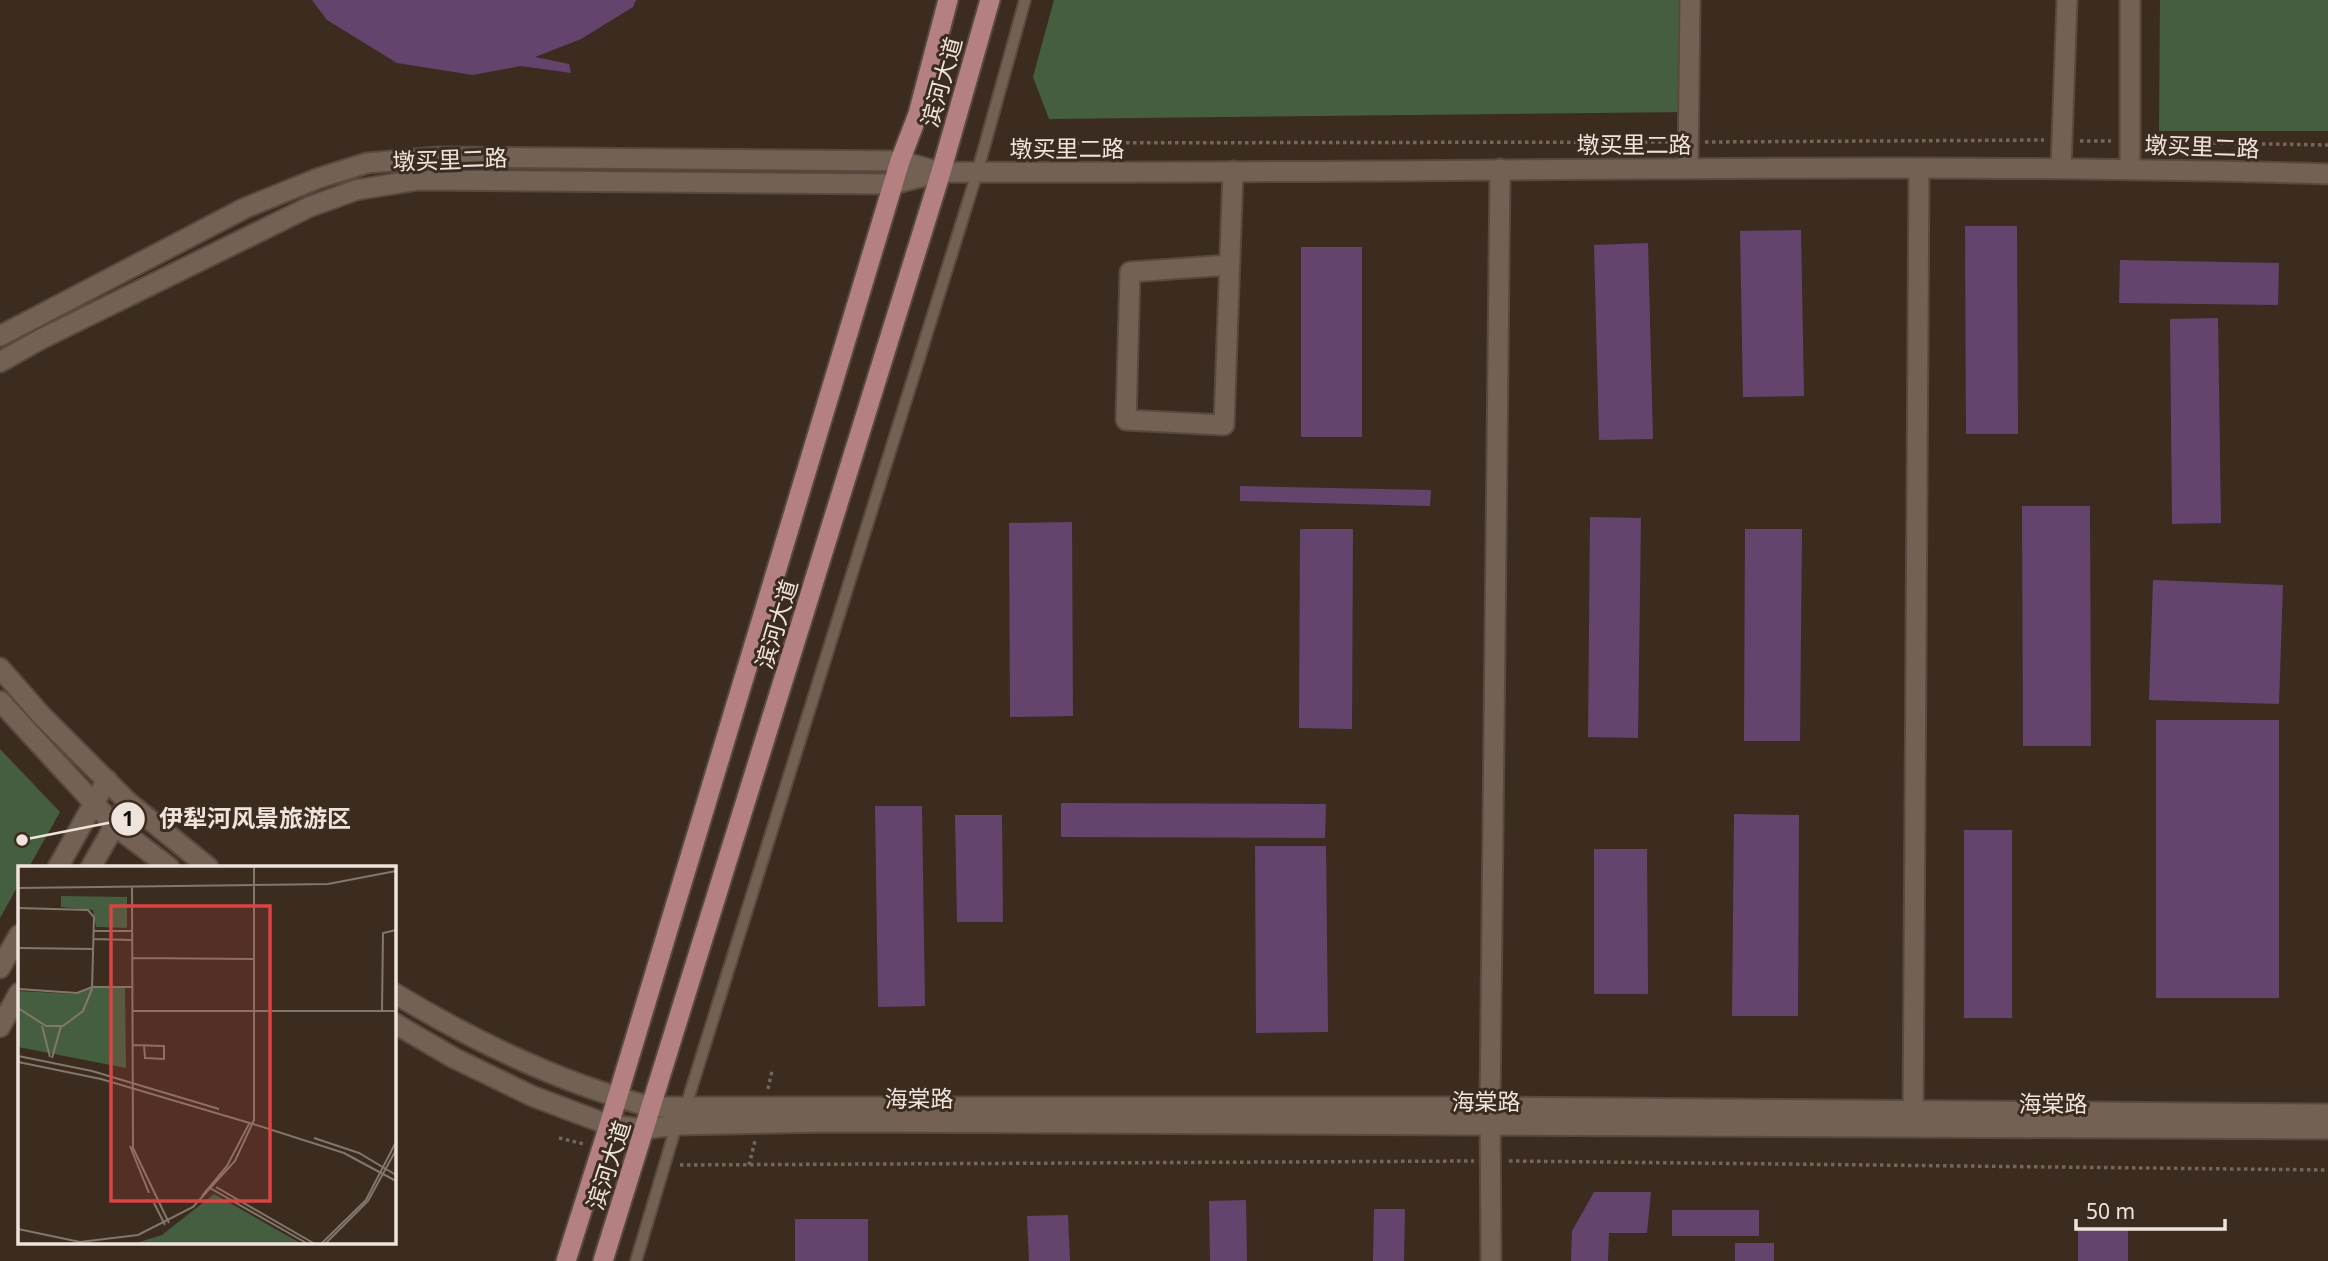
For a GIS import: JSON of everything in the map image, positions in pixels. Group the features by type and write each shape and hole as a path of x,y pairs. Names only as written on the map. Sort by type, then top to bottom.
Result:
{"main road":[{"name":"滨河大道","path":"566,1261 900,161 918,114 948,0"},
{"name":"滨河大道","path":"603,1261 941,172 990,0"}],"street":[{"path":"1688,168 1690,0"},
{"path":"2062,168 2067,0"},
{"path":"2130,0 2130,168"},
{"name":"墩买里二路","path":"0,336 245,208 319,178 367,163 439,157 900,161 941,172 976,173 2130,168 2328,174"},
{"path":"1491,1261 1490,1116 1500,169"},
{"path":"1913,1119 1919,169"},
{"path":"1229,265 1130,272 1126,420 1224,425 1233,171"},
{"name":"墩买里二路","path":"0,362 41,339 309,207 356,190 418,180 893,184 941,172"},
{"path":"0,668 41,715 128,802 207,866"},
{"path":"0,701 114,826 168,866"},
{"path":"59,866 107,780"},
{"path":"92,866 128,802"},
{"path":"0,968 18,936"},
{"name":"海棠路","path":"396,994 453,1029 539,1070 616,1098 652,1107 1913,1119 2328,1129"},
{"path":"0,1027 18,995"},
{"name":"海棠路","path":"396,1024 454,1058 532,1096 609,1125 645,1129 676,1125 845,1122 1490,1116"},
{"name":"海棠路","path":"1913,1119 2328,1114"}],"lane":[{"path":"636,1261 676,1125 686,1107 976,173 1025,0"}],"path":[{"path":"559,1138 601,1149"},
{"path":"664,1164 1490,1161 2328,1170"}],"green space":[{"path":"1054,0 1689,0 1686,112 1049,119 1033,77"},
{"path":"2160,0 2328,0 2328,131 2159,131"},
{"path":"0,749 60,812 30,866 18,866 18,886 0,918"}],"building":[{"path":"312,0 636,0 633,7 581,39 535,57 569,64 571,73 521,66 473,75 397,63 327,20"},
{"path":"1965,226 2017,226 2018,434 1966,434"},
{"path":"1801,230 1804,396 1743,397 1740,231"},
{"path":"1648,243 1653,439 1599,440 1594,245"},
{"path":"1301,247 1362,247 1362,437 1301,437"},
{"path":"2120,260 2279,263 2278,305 2119,303"},
{"path":"2218,318 2221,523 2172,524 2170,319"},
{"path":"1240,486 1431,490 1430,506 1240,501"},
{"path":"2022,506 2090,506 2091,746 2023,746"},
{"path":"1590,517 1641,518 1638,738 1588,737"},
{"path":"1072,522 1073,716 1010,717 1009,523"},
{"path":"1300,529 1353,529 1352,729 1299,728"},
{"path":"1745,529 1802,529 1800,741 1744,741"},
{"path":"2153,580 2283,585 2279,704 2149,700"},
{"path":"2156,720 2279,720 2279,998 2156,998"},
{"path":"1061,803 1326,804 1325,838 1061,837"},
{"path":"875,806 922,806 925,1006 878,1007"},
{"path":"1734,814 1799,815 1798,1016 1732,1016"},
{"path":"955,815 1002,815 1003,922 957,922"},
{"path":"1964,830 2012,830 2012,1018 1964,1018"},
{"path":"1255,846 1326,846 1328,1032 1256,1033"},
{"path":"1594,849 1647,849 1648,994 1594,994"},
{"path":"1594,1192 1651,1192 1647,1233 1609,1233 1608,1261 1571,1261 1572,1231"},
{"path":"1246,1200 1247,1261 1210,1261 1209,1201"},
{"path":"1374,1209 1405,1209 1404,1261 1373,1261"},
{"path":"1672,1210 1759,1210 1759,1236 1672,1236"},
{"path":"1068,1215 1070,1261 1029,1261 1027,1216"},
{"path":"795,1219 868,1219 868,1261 795,1261"},
{"path":"2078,1229 2128,1230 2128,1261 2078,1261"},
{"path":"1735,1243 1774,1243 1774,1261 1735,1261"}],"place":[{"name":"伊犁河风景旅游区","path":"22,840"}]}
